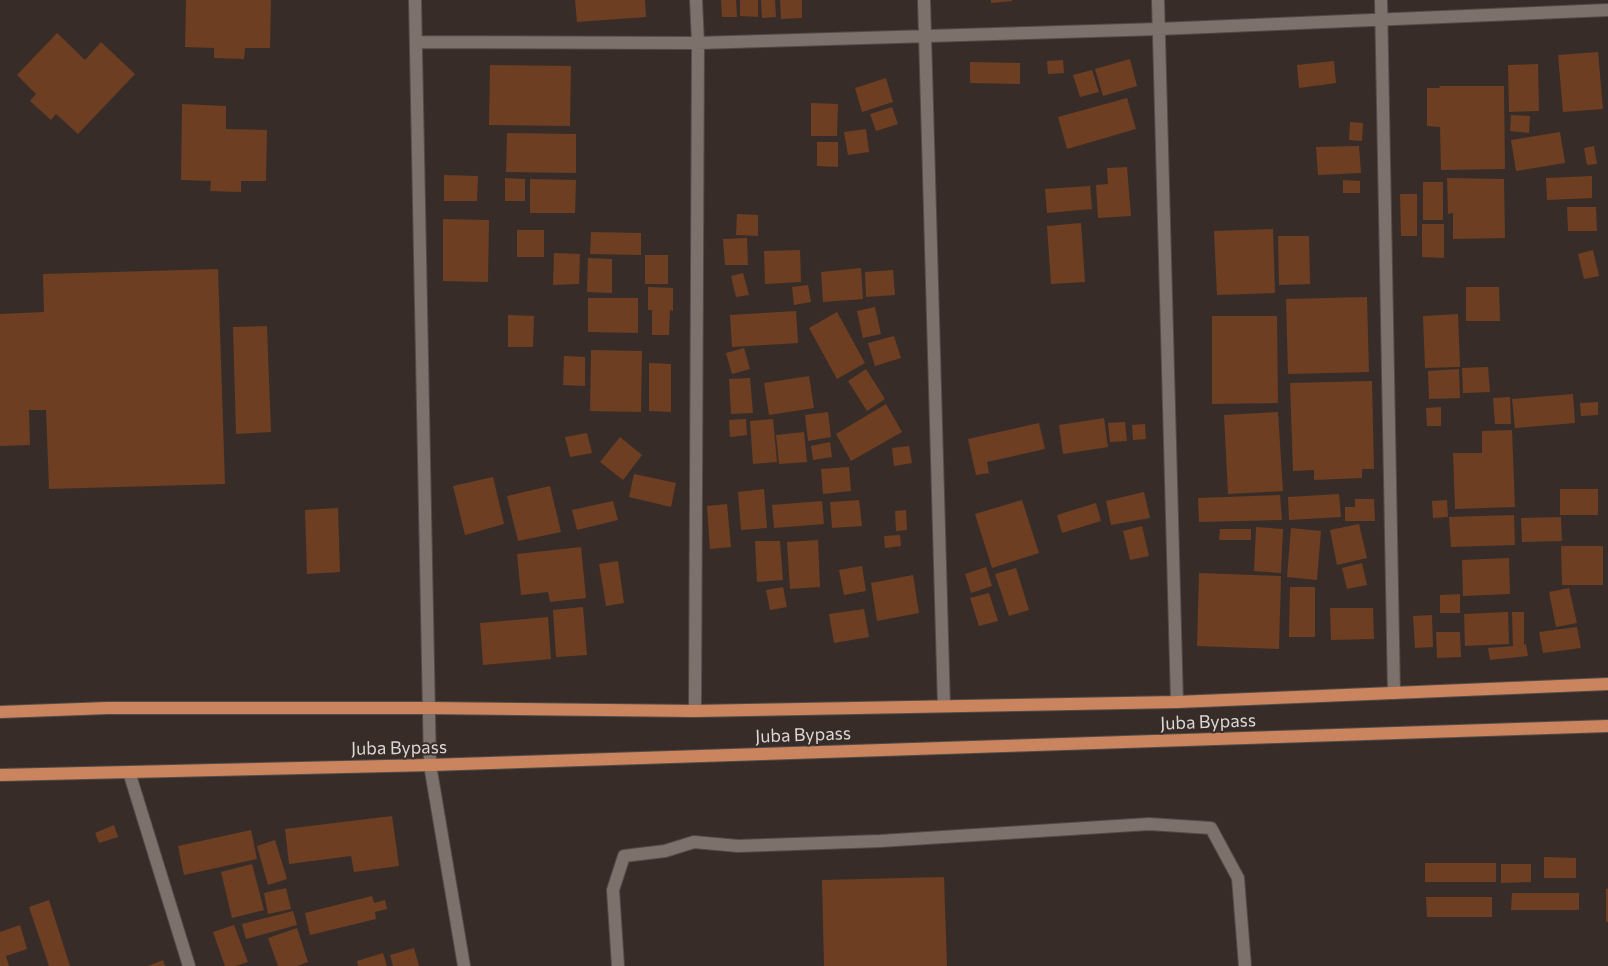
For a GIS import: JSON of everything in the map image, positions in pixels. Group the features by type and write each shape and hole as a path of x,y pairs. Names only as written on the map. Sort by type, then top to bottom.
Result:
{"main road":[{"name":"Juba Bypass","path":"0,712 108,708 429,708 695,711 1177,702 1608,684"},
{"name":"Juba Bypass","path":"0,775 430,765 1608,726"}],"street":[{"path":"416,0 430,765 464,966"},
{"path":"695,711 698,43 696,0"},
{"path":"924,0 944,706"},
{"path":"1158,0 1177,702"},
{"path":"1381,0 1394,693"},
{"path":"416,42 698,43 1159,29 1608,10"},
{"path":"129,772 189,966"},
{"path":"618,966 613,890 624,856 666,851 694,842 738,846 871,842 1150,824 1211,828 1238,878 1245,966"}],"building":[{"path":"186,0 271,0 270,48 245,48 244,59 214,58 214,48 185,47"},
{"path":"575,0 645,0 646,17 577,22"},
{"path":"721,0 736,0 737,17 722,17"},
{"path":"740,0 758,0 758,17 740,16"},
{"path":"761,0 775,0 776,17 762,18"},
{"path":"780,0 802,0 802,18 781,19"},
{"path":"991,0 1012,0 1012,1 991,3"},
{"path":"57,33 85,60 101,42 135,74 78,134 56,114 51,120 30,101 36,94 17,75"},
{"path":"1598,52 1603,109 1563,112 1558,55"},
{"path":"1130,59 1137,86 1103,96 1095,69"},
{"path":"1063,60 1064,73 1048,74 1047,61"},
{"path":"1334,61 1336,83 1299,88 1297,65"},
{"path":"970,62 1020,63 1020,84 970,83"},
{"path":"1538,64 1539,111 1509,112 1508,65"},
{"path":"490,65 571,66 570,126 489,125"},
{"path":"1092,70 1099,92 1080,97 1073,75"},
{"path":"886,78 893,102 862,112 855,88"},
{"path":"1439,86 1504,86 1505,169 1441,170 1440,127 1427,126 1427,88 1440,88"},
{"path":"1127,98 1136,129 1067,149 1058,117"},
{"path":"811,103 838,104 837,136 811,136"},
{"path":"182,104 226,106 226,129 267,130 266,181 241,181 241,192 210,191 211,181 181,180"},
{"path":"892,107 898,124 876,131 870,114"},
{"path":"1511,115 1530,116 1529,133 1510,131"},
{"path":"1350,122 1363,123 1362,141 1349,140"},
{"path":"866,129 869,152 848,155 844,132"},
{"path":"1560,132 1565,163 1516,171 1511,140"},
{"path":"507,133 576,134 576,173 506,172"},
{"path":"817,142 838,142 838,167 817,166"},
{"path":"1359,146 1361,173 1318,175 1316,147"},
{"path":"1594,146 1597,164 1587,165 1584,148"},
{"path":"1127,167 1131,216 1098,218 1096,185 1108,184 1107,168"},
{"path":"444,175 478,176 477,201 444,201"},
{"path":"1592,176 1592,198 1547,200 1546,178"},
{"path":"505,178 525,179 525,201 505,201"},
{"path":"1447,178 1504,179 1505,238 1453,239 1453,213 1448,214"},
{"path":"530,179 576,180 575,213 530,213"},
{"path":"1343,180 1360,181 1360,193 1343,193"},
{"path":"1423,182 1443,182 1443,220 1423,220"},
{"path":"1090,186 1092,209 1047,213 1045,189"},
{"path":"1400,194 1417,194 1417,236 1401,236"},
{"path":"1567,207 1596,207 1597,231 1568,231"},
{"path":"737,214 758,215 758,236 736,235"},
{"path":"443,219 489,220 488,282 443,281"},
{"path":"1081,223 1085,282 1051,284 1047,226"},
{"path":"1422,224 1444,224 1444,258 1422,257"},
{"path":"1273,229 1275,293 1217,295 1214,231"},
{"path":"517,230 544,230 544,257 517,257"},
{"path":"591,232 641,233 641,255 590,254"},
{"path":"1278,236 1309,236 1310,284 1279,285"},
{"path":"747,238 748,265 725,265 723,239"},
{"path":"800,250 801,282 765,284 764,251"},
{"path":"1593,250 1599,276 1584,279 1578,254"},
{"path":"554,253 580,254 579,284 553,285"},
{"path":"645,255 668,255 668,284 645,284"},
{"path":"588,258 612,259 612,293 587,292"},
{"path":"861,268 863,299 823,302 821,272"},
{"path":"218,269 225,484 49,489 46,410 29,410 30,445 0,446 0,314 44,312 43,274"},
{"path":"893,270 895,295 866,297 865,272"},
{"path":"743,273 749,295 736,297 731,276"},
{"path":"808,285 811,302 794,305 792,287"},
{"path":"648,287 673,288 673,311 670,310 669,335 652,335 652,310 648,310"},
{"path":"1466,287 1499,287 1500,321 1466,321"},
{"path":"1367,297 1369,372 1288,374 1286,299"},
{"path":"588,298 638,298 638,333 588,332"},
{"path":"875,307 881,334 863,338 857,311"},
{"path":"796,311 798,343 732,347 730,315"},
{"path":"837,312 865,363 837,379 809,328"},
{"path":"1458,314 1460,367 1425,368 1423,316"},
{"path":"508,315 534,316 533,347 508,347"},
{"path":"1212,316 1277,316 1278,403 1212,404"},
{"path":"267,326 271,432 236,434 233,327"},
{"path":"894,336 901,358 875,366 868,343"},
{"path":"744,348 750,369 732,374 726,353"},
{"path":"591,350 642,351 641,412 590,411"},
{"path":"564,356 585,357 585,386 563,385"},
{"path":"649,363 671,364 671,412 649,411"},
{"path":"1488,367 1490,392 1463,393 1462,368"},
{"path":"866,369 885,399 867,411 848,381"},
{"path":"1459,369 1460,398 1429,399 1428,371"},
{"path":"809,376 814,408 769,415 764,383"},
{"path":"750,378 753,413 731,414 729,379"},
{"path":"1372,381 1374,469 1362,469 1362,478 1314,480 1314,470 1293,471 1290,383"},
{"path":"1573,394 1575,423 1515,428 1512,399"},
{"path":"1510,397 1511,424 1495,424 1493,398"},
{"path":"1598,402 1598,415 1581,416 1580,403"},
{"path":"886,404 902,432 851,461 836,434"},
{"path":"1441,407 1441,426 1427,426 1426,408"},
{"path":"828,412 831,437 808,441 805,415"},
{"path":"1278,412 1283,491 1228,494 1224,415"},
{"path":"1104,418 1108,447 1063,454 1059,425"},
{"path":"746,419 747,435 730,437 729,420"},
{"path":"773,419 777,462 753,464 750,421"},
{"path":"1125,422 1127,441 1110,442 1108,423"},
{"path":"1039,423 1045,449 987,462 989,473 976,475 968,439"},
{"path":"1145,424 1146,439 1133,440 1132,425"},
{"path":"1512,430 1515,507 1455,509 1453,453 1482,453 1482,431"},
{"path":"804,432 807,462 779,464 776,435"},
{"path":"587,433 592,453 570,457 565,437"},
{"path":"620,437 642,455 623,480 600,462"},
{"path":"830,442 832,457 813,460 811,446"},
{"path":"909,446 912,463 894,466 892,448"},
{"path":"849,467 851,491 823,494 821,469"},
{"path":"634,474 676,483 671,507 629,497"},
{"path":"493,477 504,524 465,535 453,486"},
{"path":"550,486 561,532 518,541 507,496"},
{"path":"764,489 767,528 741,530 738,492"},
{"path":"1560,489 1598,489 1598,515 1560,515"},
{"path":"1144,492 1150,518 1111,525 1106,501"},
{"path":"1339,494 1341,517 1289,520 1288,497"},
{"path":"1280,495 1282,520 1199,522 1198,498"},
{"path":"1355,499 1374,499 1375,521 1345,521 1345,507 1355,507"},
{"path":"859,500 862,526 832,528 830,502"},
{"path":"1022,500 1039,553 992,568 975,514"},
{"path":"1447,500 1448,517 1433,518 1432,501"},
{"path":"613,501 618,520 577,530 572,510"},
{"path":"822,501 824,524 774,528 772,505"},
{"path":"1096,503 1101,521 1062,533 1057,515"},
{"path":"727,504 731,547 710,549 707,506"},
{"path":"338,508 340,572 307,574 305,510"},
{"path":"906,510 907,530 896,531 895,511"},
{"path":"1514,515 1515,545 1451,547 1449,517"},
{"path":"1561,517 1562,541 1522,542 1521,518"},
{"path":"1359,524 1367,558 1337,565 1330,530"},
{"path":"1142,526 1149,556 1130,560 1123,531"},
{"path":"1256,527 1283,529 1281,573 1254,571"},
{"path":"1291,528 1321,531 1317,580 1287,577"},
{"path":"1220,529 1251,529 1251,540 1219,540"},
{"path":"900,535 901,546 885,548 884,536"},
{"path":"818,540 820,587 790,589 787,542"},
{"path":"755,541 780,541 783,580 757,582"},
{"path":"1561,546 1603,546 1603,585 1562,585"},
{"path":"581,547 586,598 550,602 548,592 521,595 517,554"},
{"path":"1509,558 1510,594 1463,596 1462,560"},
{"path":"618,561 624,603 606,606 599,564"},
{"path":"1362,563 1367,585 1347,589 1342,568"},
{"path":"862,566 866,591 844,595 839,570"},
{"path":"986,567 992,586 971,593 965,574"},
{"path":"1016,568 1029,610 1009,616 995,574"},
{"path":"1199,573 1281,576 1279,649 1197,646"},
{"path":"913,575 919,613 877,621 871,583"},
{"path":"783,587 787,607 770,610 766,590"},
{"path":"1290,587 1315,587 1315,637 1289,637"},
{"path":"1569,588 1577,623 1556,627 1549,592"},
{"path":"989,593 998,621 979,626 970,598"},
{"path":"1460,594 1460,613 1440,613 1440,595"},
{"path":"583,607 587,655 556,657 553,610"},
{"path":"1330,608 1373,608 1374,639 1331,640"},
{"path":"864,609 869,637 834,643 829,614"},
{"path":"1508,612 1509,644 1465,646 1464,614"},
{"path":"1512,612 1524,612 1524,645 1526,644 1528,656 1490,660 1488,648 1513,646"},
{"path":"1432,615 1433,647 1415,648 1413,616"},
{"path":"548,617 551,659 483,665 480,623"},
{"path":"1577,627 1581,648 1543,653 1539,632"},
{"path":"1436,632 1460,632 1461,657 1437,658"},
{"path":"392,816 399,866 354,872 351,856 289,864 285,829"},
{"path":"114,825 118,837 99,843 95,833"},
{"path":"251,830 257,859 184,875 178,846"},
{"path":"275,840 287,879 268,885 257,846"},
{"path":"1544,857 1576,858 1576,878 1544,878"},
{"path":"1425,863 1496,863 1496,882 1425,882"},
{"path":"252,864 264,910 232,918 221,872"},
{"path":"1501,864 1531,864 1531,882 1501,883"},
{"path":"944,877 947,966 824,966 822,880"},
{"path":"286,888 291,909 268,914 264,893"},
{"path":"1606,889 1608,889 1608,922 1606,922"},
{"path":"1512,893 1579,893 1579,910 1511,910"},
{"path":"372,896 374,903 385,900 387,909 375,912 376,919 310,935 305,913"},
{"path":"1426,897 1492,897 1492,917 1427,917"},
{"path":"49,900 70,966 49,966 29,907"},
{"path":"293,911 297,925 246,939 242,924"},
{"path":"20,925 27,949 6,956 9,966 0,966 0,932"},
{"path":"234,925 248,962 236,966 225,966 213,932"},
{"path":"297,928 308,962 297,966 278,966 268,938"},
{"path":"414,948 419,966 393,966 390,955"},
{"path":"383,953 387,966 358,966 357,961"},
{"path":"163,960 165,966 148,966"}]}
